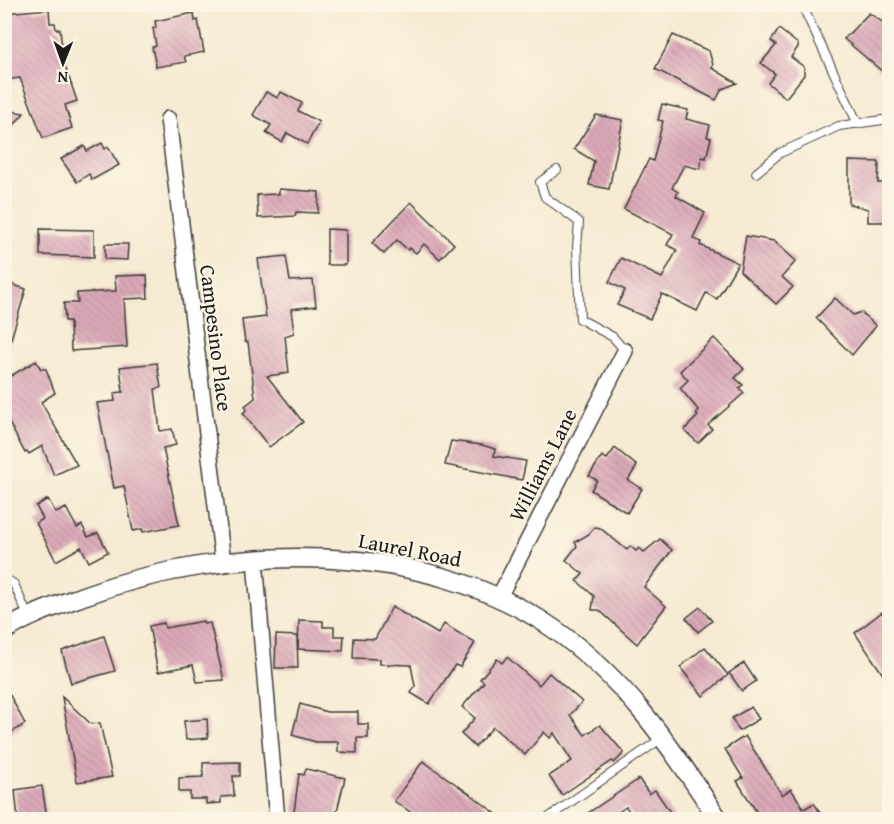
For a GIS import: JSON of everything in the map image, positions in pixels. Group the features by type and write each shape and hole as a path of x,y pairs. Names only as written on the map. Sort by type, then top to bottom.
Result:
{"street":[{"name":"Campesino Place","path":"168,119 223,562"},
{"name":"Williams Lane","path":"499,597 625,351"},
{"name":"Laurel Road","path":"4,631 28,616 118,583 223,562 325,559 382,564 462,582 499,597 554,629 596,663 646,714 719,819"},
{"path":"255,560 277,819"}],"lane":[{"path":"802,5 858,124"},
{"path":"756,173 780,153 839,126 890,119"},
{"path":"557,170 540,182 545,197 579,222 577,247 580,319 613,337 625,351"},
{"path":"4,578 14,584 28,616"},
{"path":"545,819 663,737"}],"building":[{"path":"49,9 50,23 55,23 56,29 60,29 63,60 77,101 65,105 72,128 43,138 20,78 4,80 4,13"},
{"path":"194,13 195,21 198,20 204,52 184,56 186,62 156,67 152,47 156,46 153,28 156,28 155,21"},
{"path":"869,13 890,27 890,78 844,39"},
{"path":"779,29 798,44 791,57 804,67 804,75 786,98 768,83 775,74 761,63 776,45 771,41"},
{"path":"673,35 709,51 712,68 737,83 722,89 716,100 655,69"},
{"path":"266,92 278,98 281,92 302,103 298,111 319,122 307,144 287,133 282,142 266,133 271,125 253,115"},
{"path":"662,104 688,110 686,119 710,125 707,137 711,138 706,158 702,157 700,169 684,165 672,188 678,192 676,196 705,213 693,238 701,242 700,245 738,263 717,299 706,293 697,311 662,294 650,319 617,305 625,290 609,282 621,258 662,278 677,250 667,245 673,234 624,209 649,159 653,161 663,121 658,120"},
{"path":"4,110 24,113 13,126 4,125"},
{"path":"596,115 623,120 609,189 589,185 594,161 574,149"},
{"path":"102,143 105,149 108,147 119,165 92,180 89,174 77,182 61,159 84,146 87,151"},
{"path":"849,161 879,162 878,183 890,183 890,222 868,222 868,209 849,204"},
{"path":"279,189 319,192 318,213 296,212 295,216 258,218 257,195 279,194"},
{"path":"411,202 454,244 440,259 424,244 416,253 410,248 408,250 397,240 384,254 372,243"},
{"path":"40,229 94,230 94,257 40,255"},
{"path":"327,229 346,230 346,265 327,265"},
{"path":"746,236 774,241 796,261 782,277 793,287 776,304 740,271"},
{"path":"105,244 128,244 127,260 105,259"},
{"path":"286,256 290,281 313,280 316,306 291,309 294,333 285,336 289,373 267,376 303,422 269,447 243,413 247,409 245,406 255,398 248,342 245,342 242,320 266,317 258,259"},
{"path":"147,275 148,298 124,299 127,347 71,351 70,321 65,321 64,303 78,303 77,293 116,291 115,276"},
{"path":"4,282 26,289 8,349 4,348"},
{"path":"835,298 853,315 861,312 876,326 852,355 816,318"},
{"path":"714,338 744,369 735,378 743,385 739,388 744,393 708,425 712,429 698,443 684,430 698,416 696,414 699,411 680,388 688,380 680,371"},
{"path":"36,361 41,369 46,369 55,393 41,402 77,465 54,475 42,446 29,454 27,451 25,453 4,413 4,380"},
{"path":"157,363 161,388 155,389 160,431 172,429 176,445 163,448 179,525 143,532 142,529 133,531 124,486 114,488 97,403 115,401 114,393 123,392 120,367"},
{"path":"451,441 482,445 495,449 494,456 526,461 522,480 445,465"},
{"path":"615,448 637,466 628,480 642,489 627,513 591,490 597,480 589,476 602,456 607,459"},
{"path":"48,499 56,513 66,508 77,528 82,525 88,537 98,533 108,552 89,562 81,547 56,561 36,523 43,519 36,506"},
{"path":"595,527 600,528 627,550 630,546 636,551 639,548 644,552 660,539 672,550 644,587 666,606 637,644 599,610 592,610 594,596 577,581 583,574 566,560 577,546 575,542 589,534"},
{"path":"392,607 438,634 444,624 475,643 460,667 455,665 429,704 411,693 415,686 411,665 380,664 380,659 353,658 354,638 375,639"},
{"path":"700,607 712,621 698,632 686,618"},
{"path":"882,612 890,623 890,685 855,633"},
{"path":"299,620 323,621 323,627 334,627 334,636 344,636 343,651 298,649"},
{"path":"203,621 204,624 210,623 224,680 197,682 193,665 158,672 149,626 164,623 165,628"},
{"path":"276,635 297,636 298,668 275,668"},
{"path":"104,636 115,671 71,683 62,651"},
{"path":"705,647 728,675 703,696 680,667"},
{"path":"507,657 539,685 549,673 582,702 570,715 585,735 600,725 624,753 614,763 612,761 562,795 549,776 572,761 554,733 550,738 544,732 525,755 493,727 475,747 461,734 475,718 462,707 484,682 480,679 497,659 502,663"},
{"path":"744,663 756,681 742,691 729,673"},
{"path":"4,684 25,724 4,737"},
{"path":"62,697 91,724 100,723 112,777 77,782"},
{"path":"300,704 327,712 358,712 358,724 368,724 368,738 357,738 357,753 338,752 338,742 316,742 292,735"},
{"path":"751,707 759,719 739,731 732,718"},
{"path":"207,719 208,738 186,740 184,721"},
{"path":"745,736 782,795 791,789 804,809 814,803 824,819 761,819 737,781 743,778 725,749"},
{"path":"423,761 503,819 421,819 394,801"},
{"path":"240,762 240,776 233,776 234,796 221,797 221,803 206,804 206,799 190,799 190,792 179,792 179,778 203,777 203,763"},
{"path":"306,769 345,778 335,819 294,812 299,774 304,775"},
{"path":"639,779 649,794 655,790 675,819 635,819 626,807 608,819 579,819"},
{"path":"42,786 47,818 18,819 15,790"}]}
